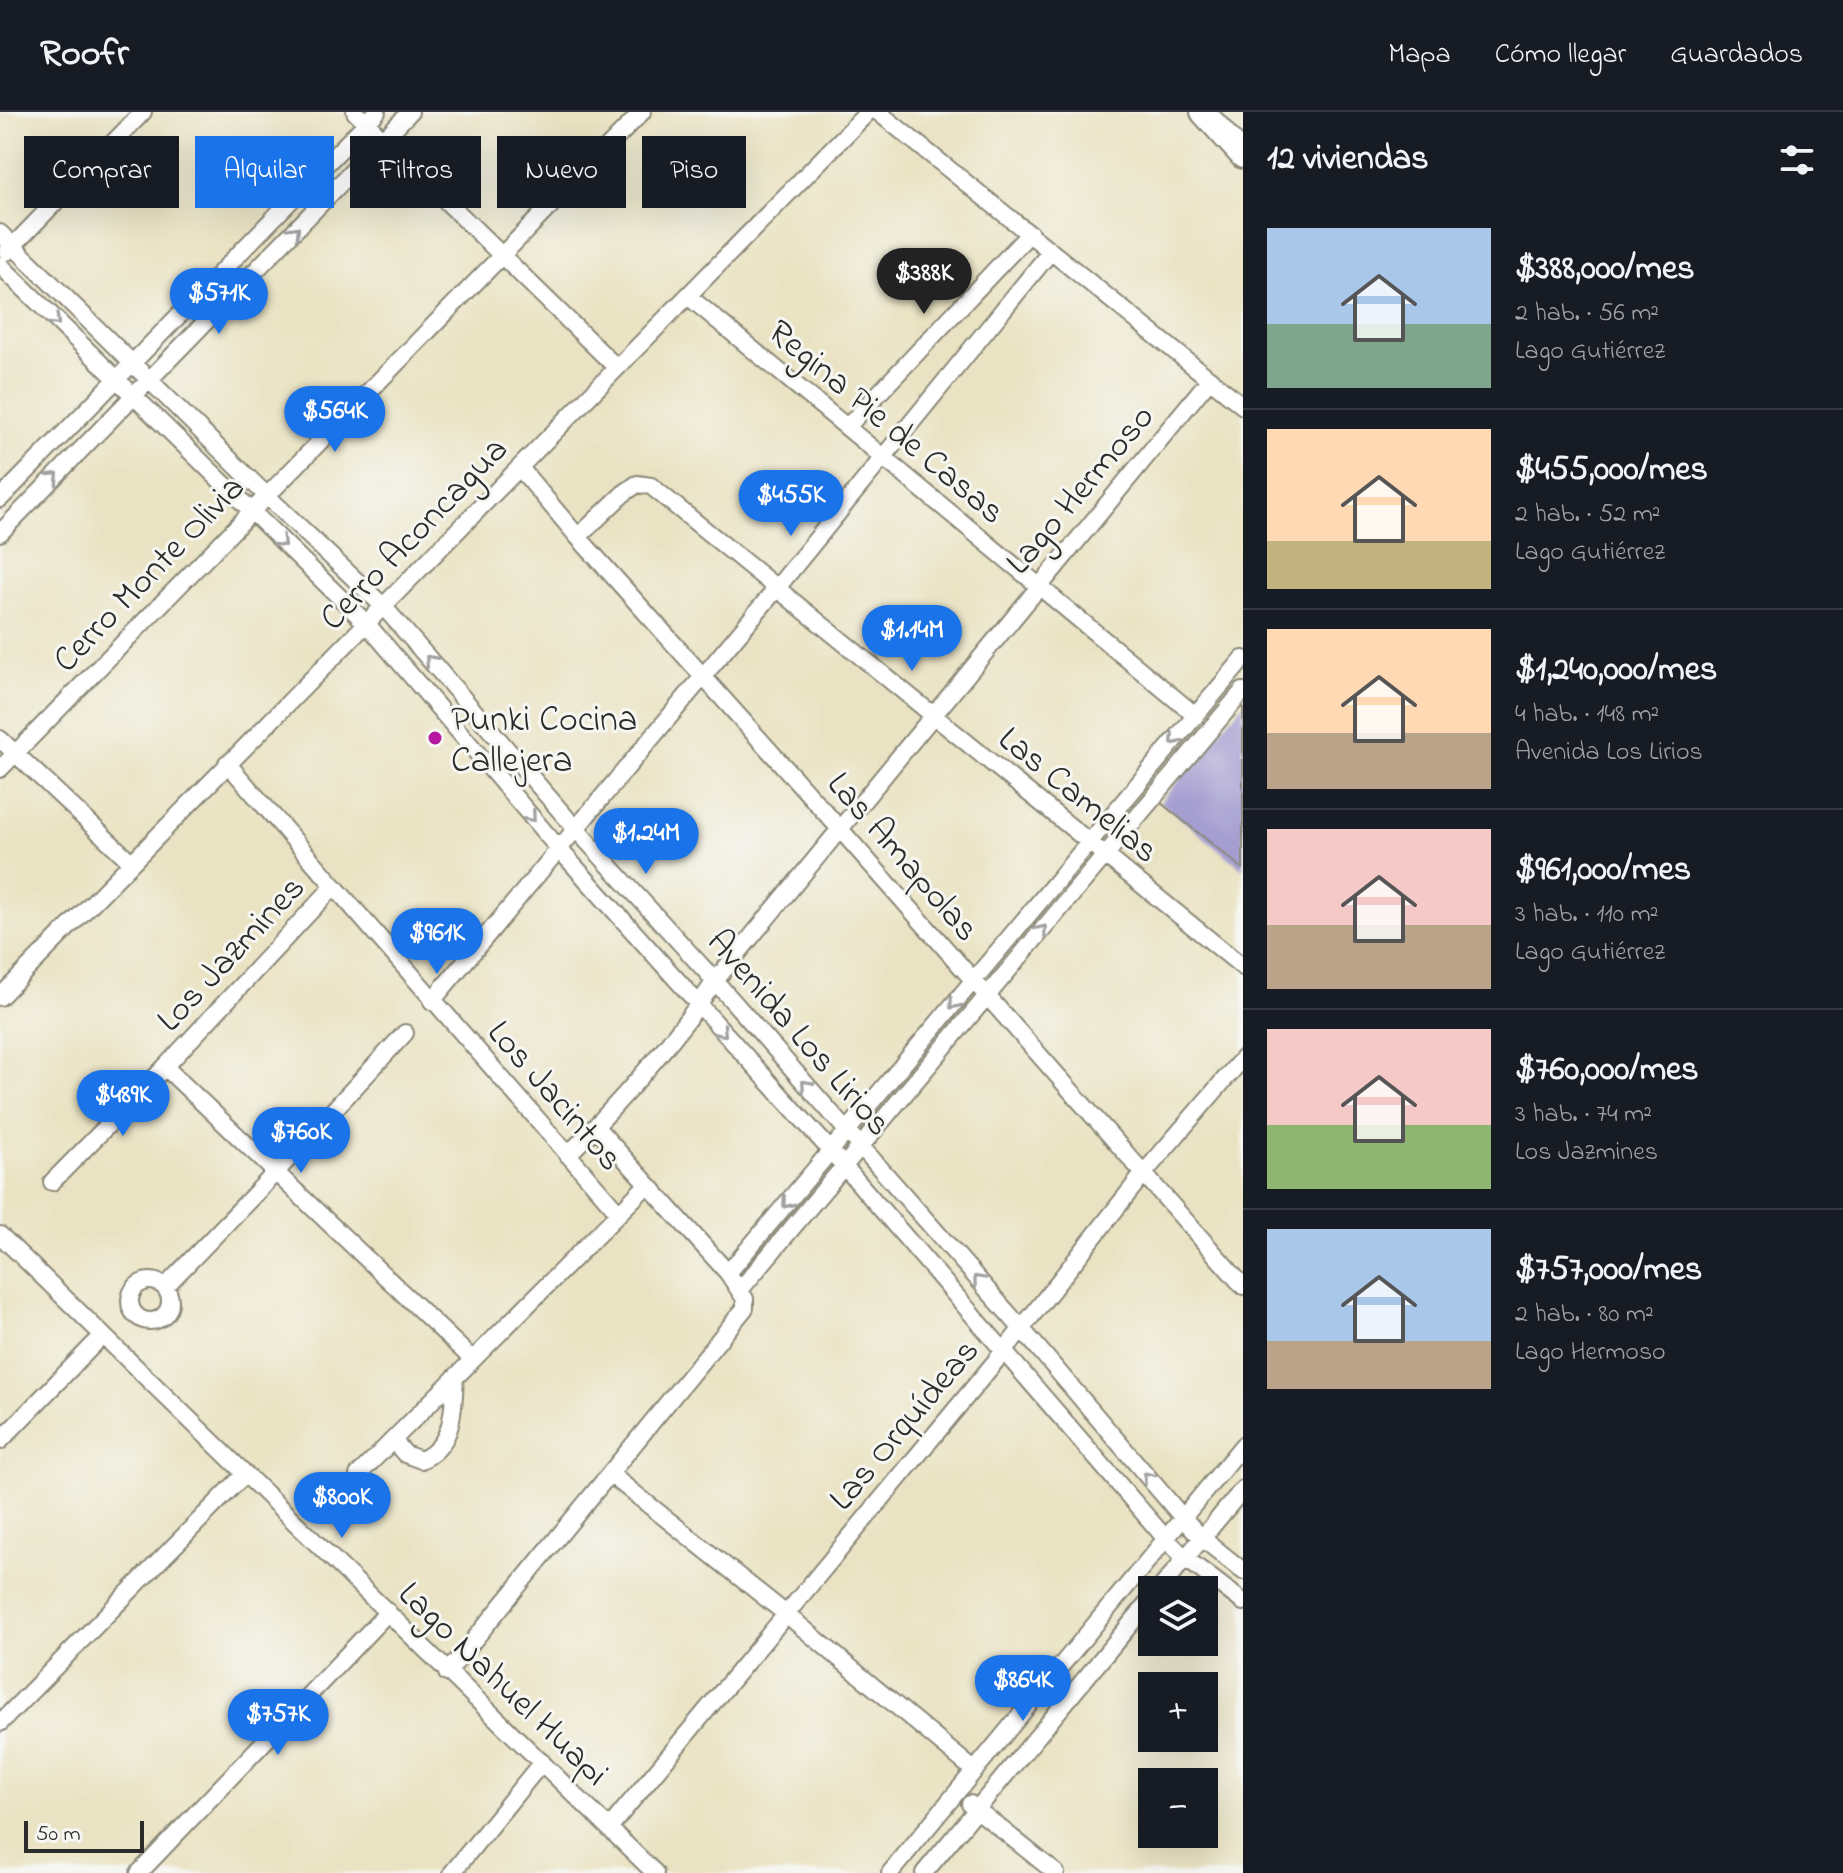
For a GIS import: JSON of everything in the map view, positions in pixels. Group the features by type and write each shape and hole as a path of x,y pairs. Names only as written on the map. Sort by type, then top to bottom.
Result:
{"main road":[{"path":"1203,112 1243,156"}],"street":[{"path":"0,258 143,112"},
{"path":"387,136 410,112"},
{"name":"Cerro Monte Olivia","path":"0,769 642,112"},
{"name":"Cerro Aconcagua","path":"0,997 868,112"},
{"path":"878,112 1243,406"},
{"path":"0,499 366,116 380,136"},
{"path":"0,533 350,174"},
{"path":"453,208 617,368"},
{"name":"Avenida Los Lirios","path":"0,233 384,607 576,829 715,981 1021,1328 1183,1518 1202,1538 1243,1571"},
{"path":"847,427 1030,233"},
{"path":"432,1001 776,589 1051,251"},
{"name":"Avenida Los Lirios","path":"0,265 250,513 367,624 559,849 831,1151 1166,1539 1185,1558 1243,1602"},
{"name":"Regina Pie de Casas","path":"688,296 1196,716"},
{"name":"Lago Hermoso","path":"568,1155 596,1127 698,1006 839,828 1210,379"},
{"name":"Las Amapolas","path":"520,468 1243,1286"},
{"name":"Las Camelias","path":"578,537 637,484 651,486 1243,967"},
{"path":"728,1273 1243,659"},
{"path":"447,1673 745,1308 740,1290 1243,691"},
{"path":"0,739 131,862"},
{"name":"Los Jacintos","path":"227,763 619,1213"},
{"name":"Los Jazmines","path":"333,887 165,1067 472,1359"},
{"path":"165,1287 405,1033"},
{"name":"Las Orquídeas","path":"609,1828 1004,1351 1144,1173 1243,1058"},
{"path":"52,1182 165,1067"},
{"name":"Los Jacintos","path":"596,1127 740,1290"},
{"path":"358,1475 647,1185"},
{"name":"Lago Nahuel Huapi","path":"0,1235 655,1873"},
{"path":"0,1441 102,1336"},
{"path":"393,1440 405,1454 421,1460 435,1454 446,1440 455,1377"},
{"path":"890,1873 1243,1445"},
{"path":"0,1723 245,1474"},
{"path":"610,1474 786,1614 975,1771"},
{"path":"1170,1576 1243,1489"},
{"path":"139,1873 388,1612"},
{"path":"924,1873 1138,1615"},
{"path":"452,1873 542,1762"},
{"path":"957,1793 1056,1873"}],"building":[{"path":"1243,704 1243,869 1160,802"}],"place":[{"name":"Punki Cocina Callejera","path":"435,738"}]}
